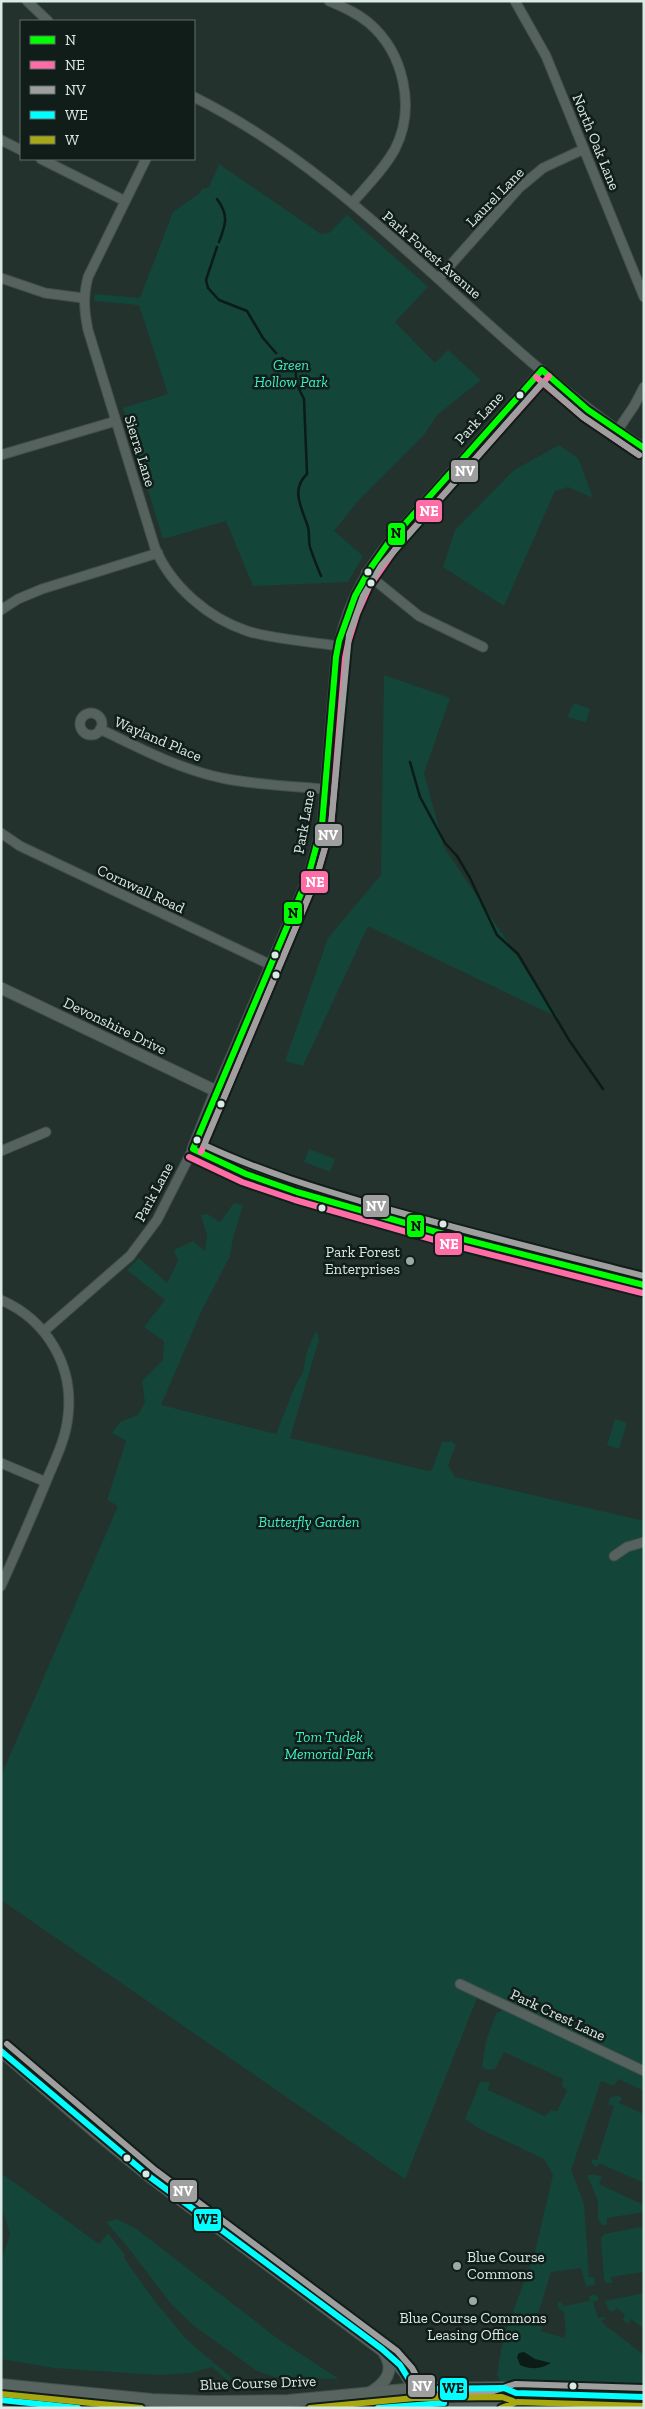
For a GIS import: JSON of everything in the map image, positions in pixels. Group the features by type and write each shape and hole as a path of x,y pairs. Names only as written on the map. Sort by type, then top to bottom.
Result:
{"main road":[{"name":"Blue Course Drive","path":"1,2385 152,2400 207,2402 279,2401 415,2389 504,2388 516,2393 644,2397"},
{"name":"Blue Course Drive","path":"374,2408 451,2405 493,2401 516,2393"},
{"path":"1,2400 80,2408"}],"street":[{"path":"27,1 47,20"},
{"path":"329,1 350,6 383,38 394,54 401,72 405,102 404,117 395,148 386,163 352,203"},
{"name":"North Oak Lane","path":"515,1 546,56 644,297"},
{"name":"Park Forest Avenue","path":"195,98 276,144 352,203 582,404 617,431 644,448"},
{"path":"1,140 20,150"},
{"name":"Laurel Lane","path":"438,278 519,188 543,168 584,149"},
{"path":"43,160 125,201"},
{"name":"Sierra Lane","path":"146,160 88,278 83,298 88,330 158,554 181,587 208,612 223,620 247,631 268,636 338,646"},
{"path":"1,278 46,293 83,298"},
{"name":"Park Lane","path":"44,1331 130,1256 157,1220 193,1149 308,877 322,824 338,646 346,615 366,573 389,542 542,370"},
{"path":"617,431 644,387"},
{"path":"1,455 116,421"},
{"path":"1,610 18,598 42,589 158,554"},
{"path":"366,573 419,616 483,647"},
{"name":"Wayland Place","path":"100,729 165,760 209,774 265,784 325,789"},
{"name":"Cornwall Road","path":"1,834 20,846 271,965"},
{"name":"Devonshire Drive","path":"1,988 216,1091"},
{"path":"1,1151 46,1132"},
{"path":"193,1149 246,1174 297,1192 447,1235 644,1285"},
{"path":"1,1300 19,1309 44,1331 54,1345 62,1365 69,1402 63,1439 1,1586"},
{"path":"1,1463 46,1482"},
{"path":"614,1556 627,1548 644,1542"},
{"name":"Park Crest Lane","path":"460,1984 644,2071"},
{"path":"1,2051 150,2177 382,2349 400,2365 423,2406"},
{"path":"369,2393 383,2384 389,2372 389,2362 382,2349"}],"green space":[{"name":"Green Hollow Park","path":"219,164 321,234 329,233 347,215 428,287 395,322 435,363 448,350 481,380 437,415 424,435 357,502 334,531 363,556 348,582 253,586 226,521 163,539 123,408 168,394 139,305 94,301 95,294 140,298 173,212 200,193 202,189 209,187"},
{"path":"559,445 578,458 593,498 568,487 555,491 504,606 443,567 455,530 513,471"},
{"path":"384,675 450,698 424,773 444,847 559,1018 368,926 303,1066 285,1061 328,938 381,875"},
{"path":"574,703 590,709 586,722 567,717"},
{"path":"309,1149 335,1159 330,1172 304,1162"},
{"name":"Tom Tudek Memorial Park","path":"234,1203 243,1205 233,1238 230,1256 201,1312 161,1405 276,1434 295,1386 303,1372 307,1351 316,1331 319,1339 290,1438 429,1471 432,1470 442,1442 451,1441 456,1445 448,1465 455,1477 644,1521 644,2071 479,1993 405,2179 1,1900 1,1776 118,1506 107,1500 126,1441 112,1433 120,1422 138,1415 145,1402 142,1381 163,1360 164,1341 144,1327 165,1300 127,1270 139,1258 167,1283 178,1261 174,1250 193,1241 205,1251 207,1236 201,1215 207,1214 220,1222"},
{"path":"615,1419 627,1423 619,1449 607,1445"},
{"path":"504,2010 644,2076 644,2091 618,2079 614,2086 601,2081 571,2170 584,2204 589,2277 594,2277 595,2285 586,2286 581,2268 551,2272 535,2324 542,2326 541,2331 564,2338 566,2331 564,2312 558,2308 558,2302 561,2301 563,2306 590,2301 589,2296 595,2294 598,2300 593,2302 598,2318 605,2317 601,2321 605,2325 644,2355 644,2386 512,2383 501,2382 497,2375 503,2339 535,2252 553,2175 544,2159 478,2128 465,2119 480,2082 490,2082 488,2090 545,2116 551,2110 557,2111 567,2090 562,2086 563,2079 504,2052 495,2069 486,2070 482,2066 486,2041 496,2013"},
{"path":"617,2095 622,2098 619,2103 644,2114 644,2183 599,2163 597,2167 593,2165 591,2159 597,2160 614,2106 608,2104 610,2098"},
{"path":"4,2175 99,2244 108,2233 125,2255 124,2258 153,2299 187,2340 233,2379 228,2381 212,2367 191,2373 159,2375 54,2368 1,2359 1,2263 10,2234 1,2206 1,2177"},
{"path":"587,2175 602,2177 599,2184 644,2205 644,2212 607,2218 607,2225 602,2225 598,2219 598,2201"},
{"path":"117,2219 138,2230 278,2339 339,2379 275,2377 257,2371 193,2325 172,2305 106,2222"},
{"path":"641,2227 644,2229 644,2272 611,2277 612,2283 606,2283 601,2238 604,2234"},
{"path":"644,2293 644,2329 631,2319 628,2324 623,2320 625,2315 617,2308 613,2312 608,2309 605,2301"}],"shaded area":[{"path":"524,2352 535,2359 551,2363 536,2368 520,2365 517,2357 519,2353"}],"waterway":[{"path":"217,199 225,215 219,242"},
{"path":"217,247 206,280 208,288 219,300 247,311 263,338 276,353"},
{"path":"282,358 295,366 297,385 304,399 307,474 299,486 298,493 308,527 310,547 321,576"},
{"path":"410,762 420,797 445,843 457,856 470,878 497,935 518,954 569,1040 603,1089"}],"transit line":[{"name":"N","path":"542,370 588,410 644,448"},
{"name":"N","path":"193,1149 308,877 322,825 336,657 339,641 355,596 370,569 389,542 542,370"},
{"name":"NE","path":"201,1152 316,879 331,827 345,658 357,614 369,587 396,548 549,376"},
{"name":"NE","path":"536,377 583,417 639,455"},
{"name":"NV","path":"639,455 583,417 543,382 381,566 363,596 349,635 331,826 316,879 204,1145 271,1173 363,1202 644,1276"},
{"name":"N","path":"193,1149 246,1174 297,1192 447,1235 644,1285"},
{"name":"NE","path":"189,1157 242,1182 295,1200 445,1243 642,1293"},
{"name":"NV","path":"7,2044 155,2170 397,2351 412,2368 427,2396 491,2392 515,2384 644,2388"},
{"name":"WE","path":"1,2051 150,2177 382,2349 400,2365 415,2389 504,2388 516,2393 644,2397"},
{"name":"W","path":"1,2394 141,2408"},
{"name":"W","path":"310,2408 415,2398 502,2397 513,2401"},
{"name":"WE","path":"1,2400 78,2408"},
{"name":"W","path":"501,2408 517,2402 644,2406"},
{"name":"WE","path":"378,2408 444,2403"}],"place":[{"name":"Park Forest Enterprises","path":"410,1261"},
{"name":"Blue Course Commons","path":"457,2266"},
{"name":"Blue Course Commons Leasing Office","path":"473,2301"}],"park label":[{"name":"Butterfly Garden","path":"309,1522"}]}
